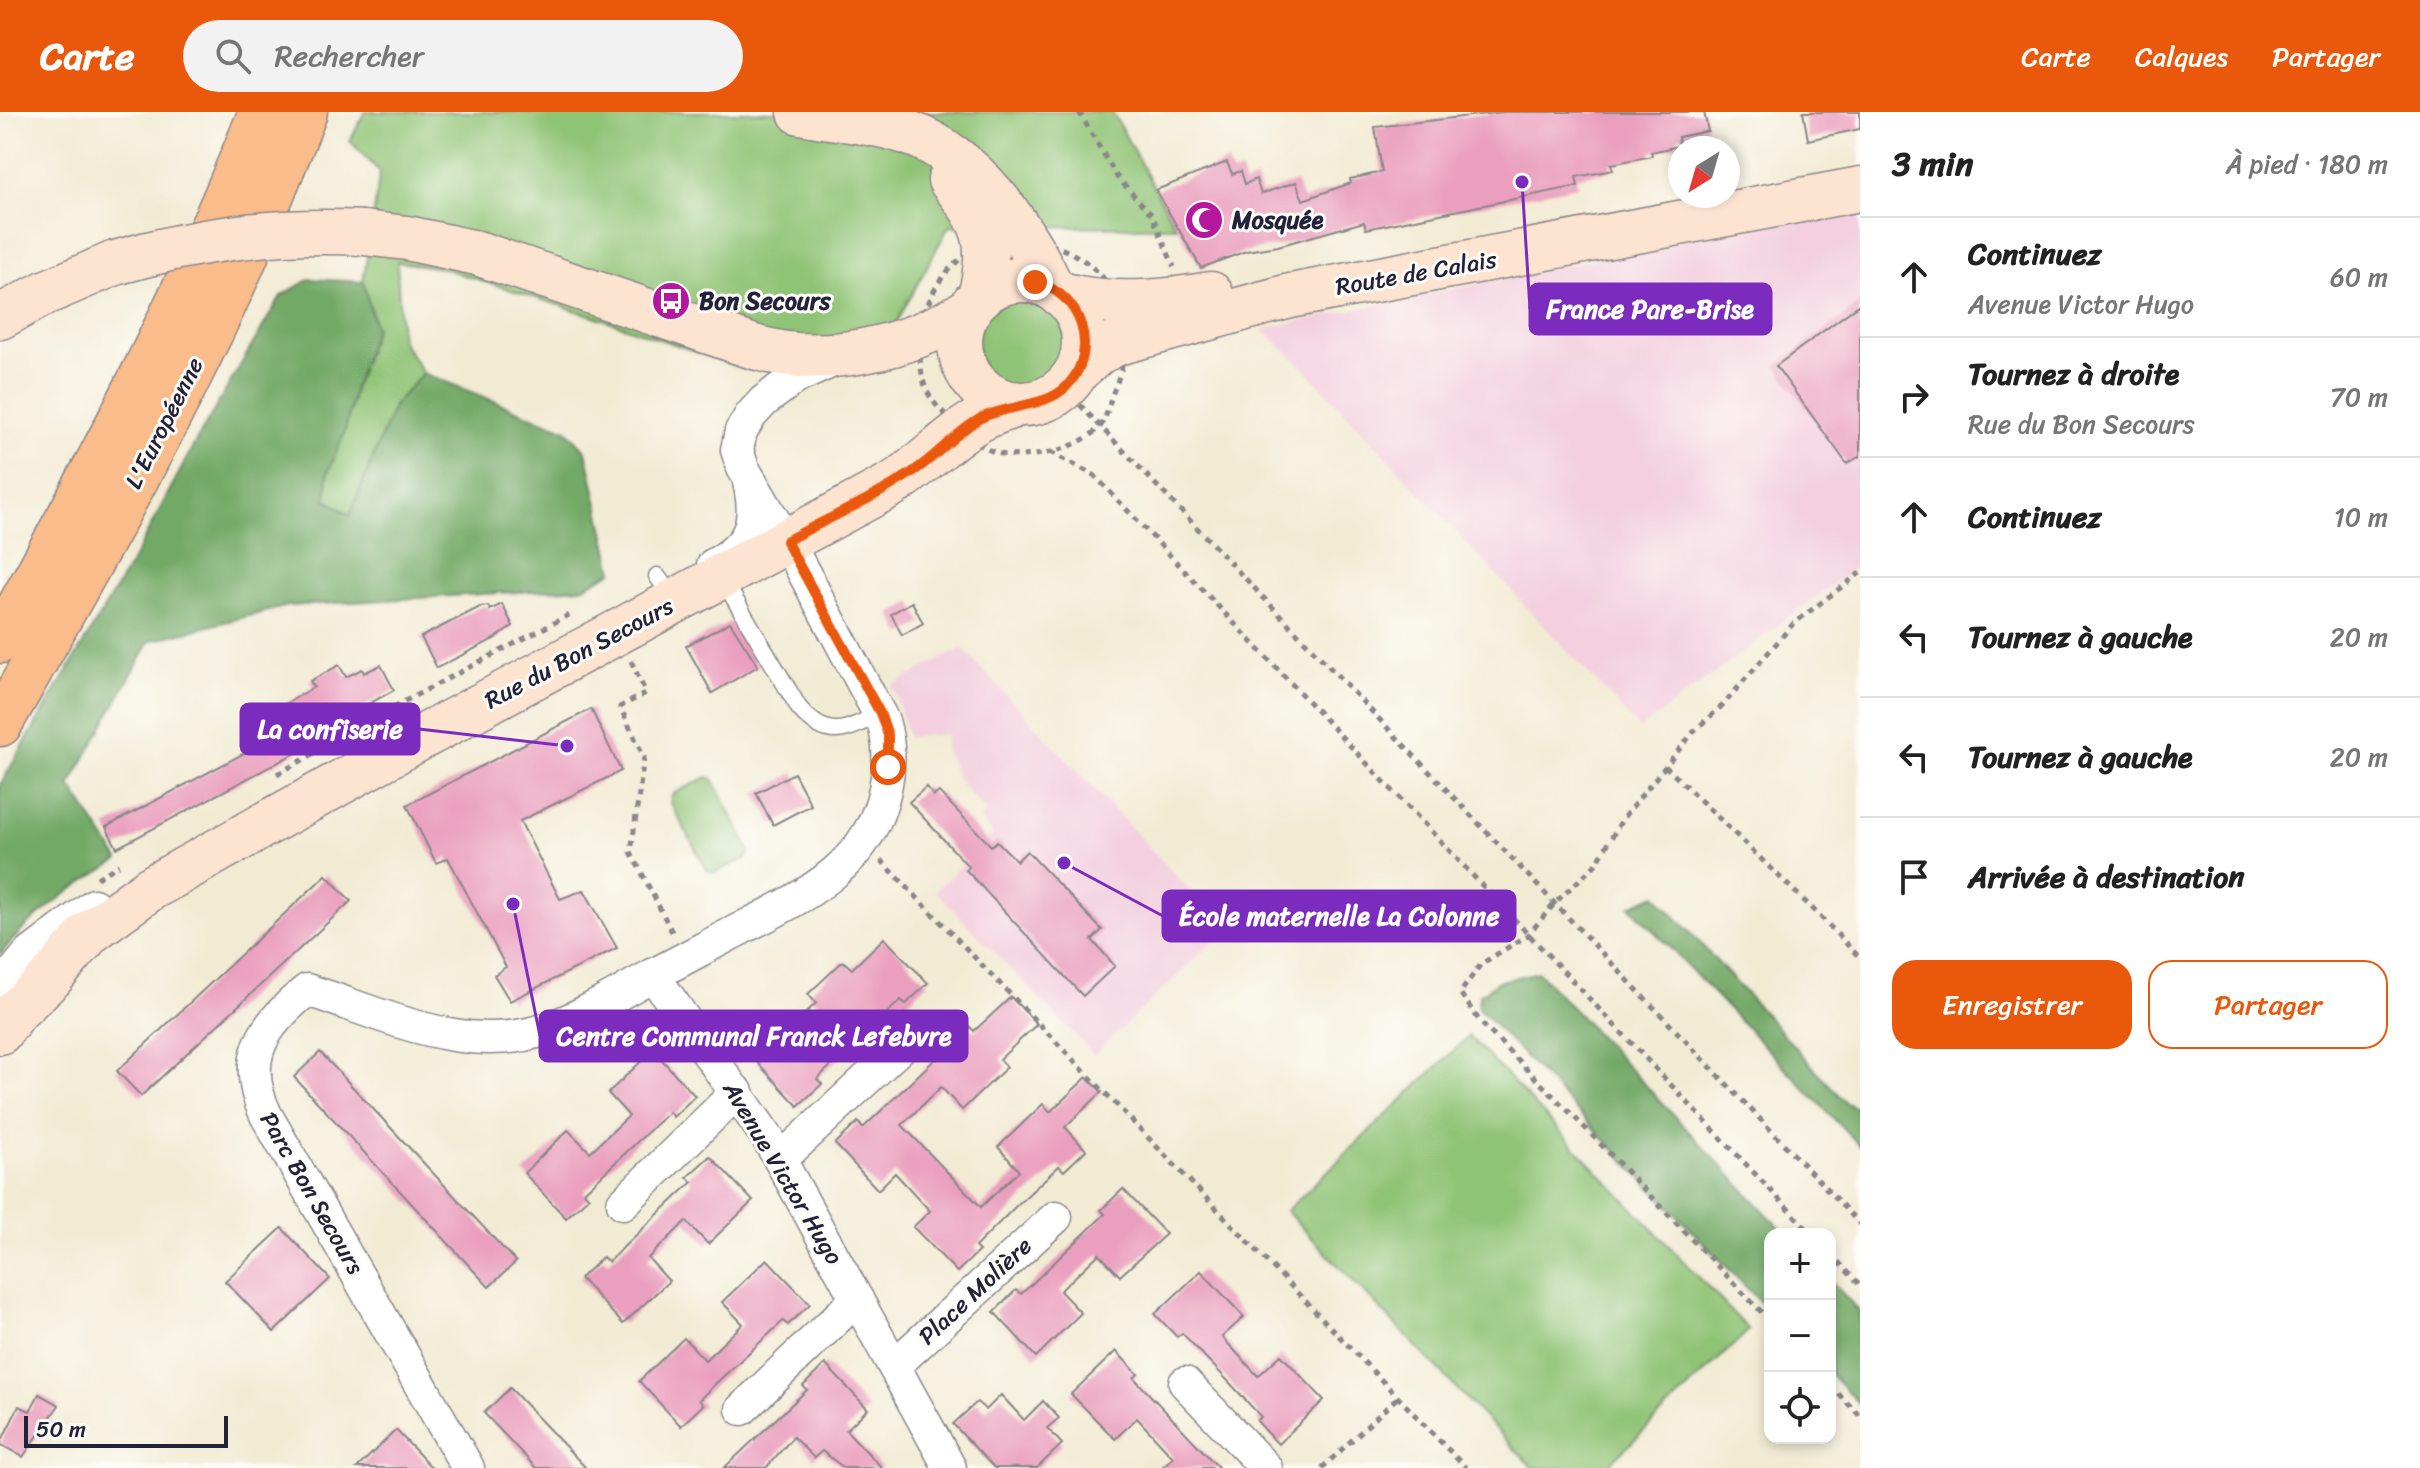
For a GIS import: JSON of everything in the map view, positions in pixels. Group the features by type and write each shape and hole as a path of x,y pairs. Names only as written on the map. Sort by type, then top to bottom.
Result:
{"highway":[{"name":"L'Européenne","path":"0,641 148,366 261,112"},
{"name":"L'Européenne","path":"0,724 112,523 193,367 249,247 305,112"}],"main road":[{"path":"814,115 908,133 931,144 991,192 1020,228 1056,291 1074,308 1082,325 1084,351 1071,379 1043,401 1018,404 998,400 985,393 967,371 960,351 960,336 975,303 988,260 987,242 972,208 948,178 901,145 814,115"},
{"path":"1740,188 1860,164"},
{"name":"Route de Calais","path":"1071,379 1099,352 1117,343 1290,296 1860,189"},
{"name":"Route de Calais","path":"1056,291 1097,302 1118,303 1209,295 1668,202"},
{"path":"0,317 47,292 115,263 161,250 234,236 300,231 363,233 429,242 477,253 769,351 810,357 919,336 975,303 995,287 1011,281 1029,281 1056,291"},
{"name":"Rue du Bon Secours","path":"0,1032 19,980 56,972 90,932 151,888 402,748 616,634 667,589 786,541 903,478 977,421 1018,404"}],"street":[{"path":"653,975 813,890 843,866 864,842 879,813 886,784 888,735 880,713 747,475 737,445 741,431 757,408 793,379 859,350"},
{"name":"Rue du Bon Secours","path":"717,571 749,533 753,504 747,475"},
{"name":"Rue du Bon Secours","path":"19,980 103,898 161,862 482,685 667,589"},
{"name":"Avenue Victor Hugo","path":"653,975 737,1092 780,1160 950,1468"},
{"name":"Parc Bon Secours","path":"468,1468 266,1115 255,1087 258,1048 273,1020 307,990 433,1030 503,1039 549,1029 653,975"},
{"path":"780,1160 902,1046"},
{"path":"623,1203 737,1092"},
{"name":"Place Molière","path":"894,1366 1056,1217"},
{"path":"742,1409 857,1299"},
{"path":"1185,1383 1266,1468"}],"lane":[{"path":"717,571 808,719 835,731 854,727 880,713"}],"path":[{"path":"1079,112 1117,177 1152,215 1162,238"},
{"path":"1071,379 1101,427 1860,1224"},
{"path":"975,444 1005,455 1024,456 1050,452 1079,441 1101,427"},
{"path":"1050,452 1094,475 1806,1228"},
{"path":"1764,1315 1481,1023 1460,993 1481,964 1528,935 1555,903 1596,864 1623,818 1665,766 1793,624 1860,573"},
{"path":"616,634 646,693 620,707 644,757 631,852 684,959"},
{"path":"1665,766 1860,958"},
{"path":"864,842 1466,1468"},
{"path":"1836,1259 1860,1285"},
{"path":"1836,1391 1860,1416"},
{"path":"1322,1468 1398,1397"}],"shaded area":[{"path":"1860,203 1860,564 1640,729 1304,368 1262,329"},
{"path":"962,648 1226,929 1094,1055 935,891 993,835 980,819 987,812 958,780 945,747 947,734 908,737 891,686"}],"green space":[{"path":"365,112 1112,112 1176,227 949,226 895,325 786,367 744,369 606,320 442,268 397,262 401,340 423,373 394,405 350,515 326,499 328,472 345,431 355,386 375,328 363,282 380,172 350,141"},
{"path":"310,279 363,282 375,328 355,386 345,431 328,472 326,500 350,515 394,405 423,373 567,430 586,451 613,571 582,588 288,606 150,641 70,785 119,860 55,902 12,940 0,955 0,785 135,556 196,441 281,296"},
{"path":"1022,299 1039,303 1054,312 1063,327 1067,344 1063,361 1054,376 1039,385 1022,389 1005,385 990,376 981,361 977,344 981,327 990,312 1005,303"},
{"path":"707,777 713,779 750,851 747,858 714,873 707,870 670,802 673,794"},
{"path":"1656,895 1846,1103 1860,1110 1860,1146 1630,906"},
{"path":"1538,972 1780,1228 1764,1228 1764,1306 1478,1008 1479,995 1497,982"},
{"path":"1469,1036 1749,1330 1605,1468 1533,1468 1286,1211"},
{"path":"1836,1286 1860,1312 1860,1405 1836,1380"}],"building":[{"path":"1504,112 1704,112 1708,131 1668,136 1668,148 1651,152 1652,156 1611,164 1613,170 1576,177 1578,186 1366,229 1364,222 1278,246 1246,251 1201,268 1156,190 1227,162 1232,174 1241,171 1245,184 1256,179 1261,194 1296,182 1303,200 1351,183 1350,179 1382,172 1375,127"},
{"path":"1803,112 1860,112 1860,129 1808,140"},
{"path":"1860,304 1860,456 1847,464 1776,366"},
{"path":"912,602 923,623 902,635 891,614"},
{"path":"502,604 513,626 437,668 421,637 480,607 488,606 490,610"},
{"path":"730,622 758,666 712,693 686,646"},
{"path":"339,665 346,677 381,665 394,690 314,734 318,741 117,848 106,827 252,749 254,752 293,731 279,708 314,687 310,681"},
{"path":"591,709 621,771 520,821 560,899 584,890 617,948 510,1001 494,975 506,967 448,858 436,863 407,805"},
{"path":"794,773 811,805 773,825 756,793"},
{"path":"926,787 934,796 939,792 991,846 997,841 1017,861 1027,851 1102,930 1092,940 1115,966 1083,996 966,870 969,867 909,802"},
{"path":"326,875 351,901 141,1096 117,1071"},
{"path":"884,938 928,983 906,1004 901,1000 877,1022 817,1079 822,1084 798,1106 756,1061 816,1003 808,994 843,961 852,969"},
{"path":"1011,997 1037,1024 1000,1059 1007,1067 962,1110 941,1087 902,1125 981,1207 1019,1171 998,1147 1043,1104 1050,1112 1087,1077 1102,1092 1065,1127 1086,1150 1064,1171 1059,1166 1016,1206 975,1247 979,1251 957,1272 913,1227 930,1211 895,1173 878,1190 835,1144 858,1122 863,1128 947,1048 942,1043 964,1021 974,1031"},
{"path":"653,1050 695,1096 673,1117 669,1112 584,1192 589,1197 566,1218 524,1173 568,1130 590,1152 629,1116 608,1093"},
{"path":"320,1052 516,1262 489,1287 294,1077"},
{"path":"710,1156 753,1201 708,1244 686,1221 648,1258 669,1281 623,1324 580,1278 603,1257 608,1262 692,1182 687,1177"},
{"path":"1123,1189 1166,1234 1120,1276 1099,1254 1060,1291 1081,1313 1036,1357 994,1312 1016,1290 1021,1294 1036,1280 1105,1214 1101,1210"},
{"path":"282,1228 330,1279 274,1332 225,1281"},
{"path":"767,1259 810,1304 788,1325 783,1321 714,1385 699,1400 703,1405 681,1426 639,1381 684,1338 705,1360 743,1324 722,1302"},
{"path":"1201,1271 1244,1317 1222,1337 1258,1376 1281,1355 1324,1400 1278,1444 1257,1421 1261,1417 1230,1383 1182,1333 1177,1337 1155,1314"},
{"path":"1116,1351 1138,1374 1134,1378 1219,1468 1161,1468 1173,1457 1137,1418 1115,1439 1071,1394"},
{"path":"825,1364 868,1409 846,1430 882,1468 844,1468 822,1451 814,1458 793,1437 766,1468 724,1468 807,1390 803,1386"},
{"path":"510,1388 586,1468 536,1468 484,1413"},
{"path":"39,1394 59,1405 23,1457 0,1444 19,1406 30,1411"},
{"path":"1001,1395 1024,1420 1043,1401 1059,1418 1047,1428 1062,1444 1037,1468 994,1468 953,1424 977,1402 986,1410"},
{"path":"396,1430 432,1468 357,1468"}],"place":[{"name":"France Pare-Brise","path":"1522,182"},
{"name":"Mosquée","path":"1204,220"},
{"name":"Bon Secours","path":"671,301"},
{"name":"La confiserie","path":"567,746"},
{"name":"École maternelle La Colonne","path":"1064,863"},
{"name":"Centre Communal Franck Lefebvre","path":"513,904"}],"route":[{"path":"888,767 888,735 880,713 786,541 916,470 968,426 984,417 1018,404 1043,401 1064,388 1075,375 1082,357 1082,325 1065,298 1052,288 1035,282"}]}
